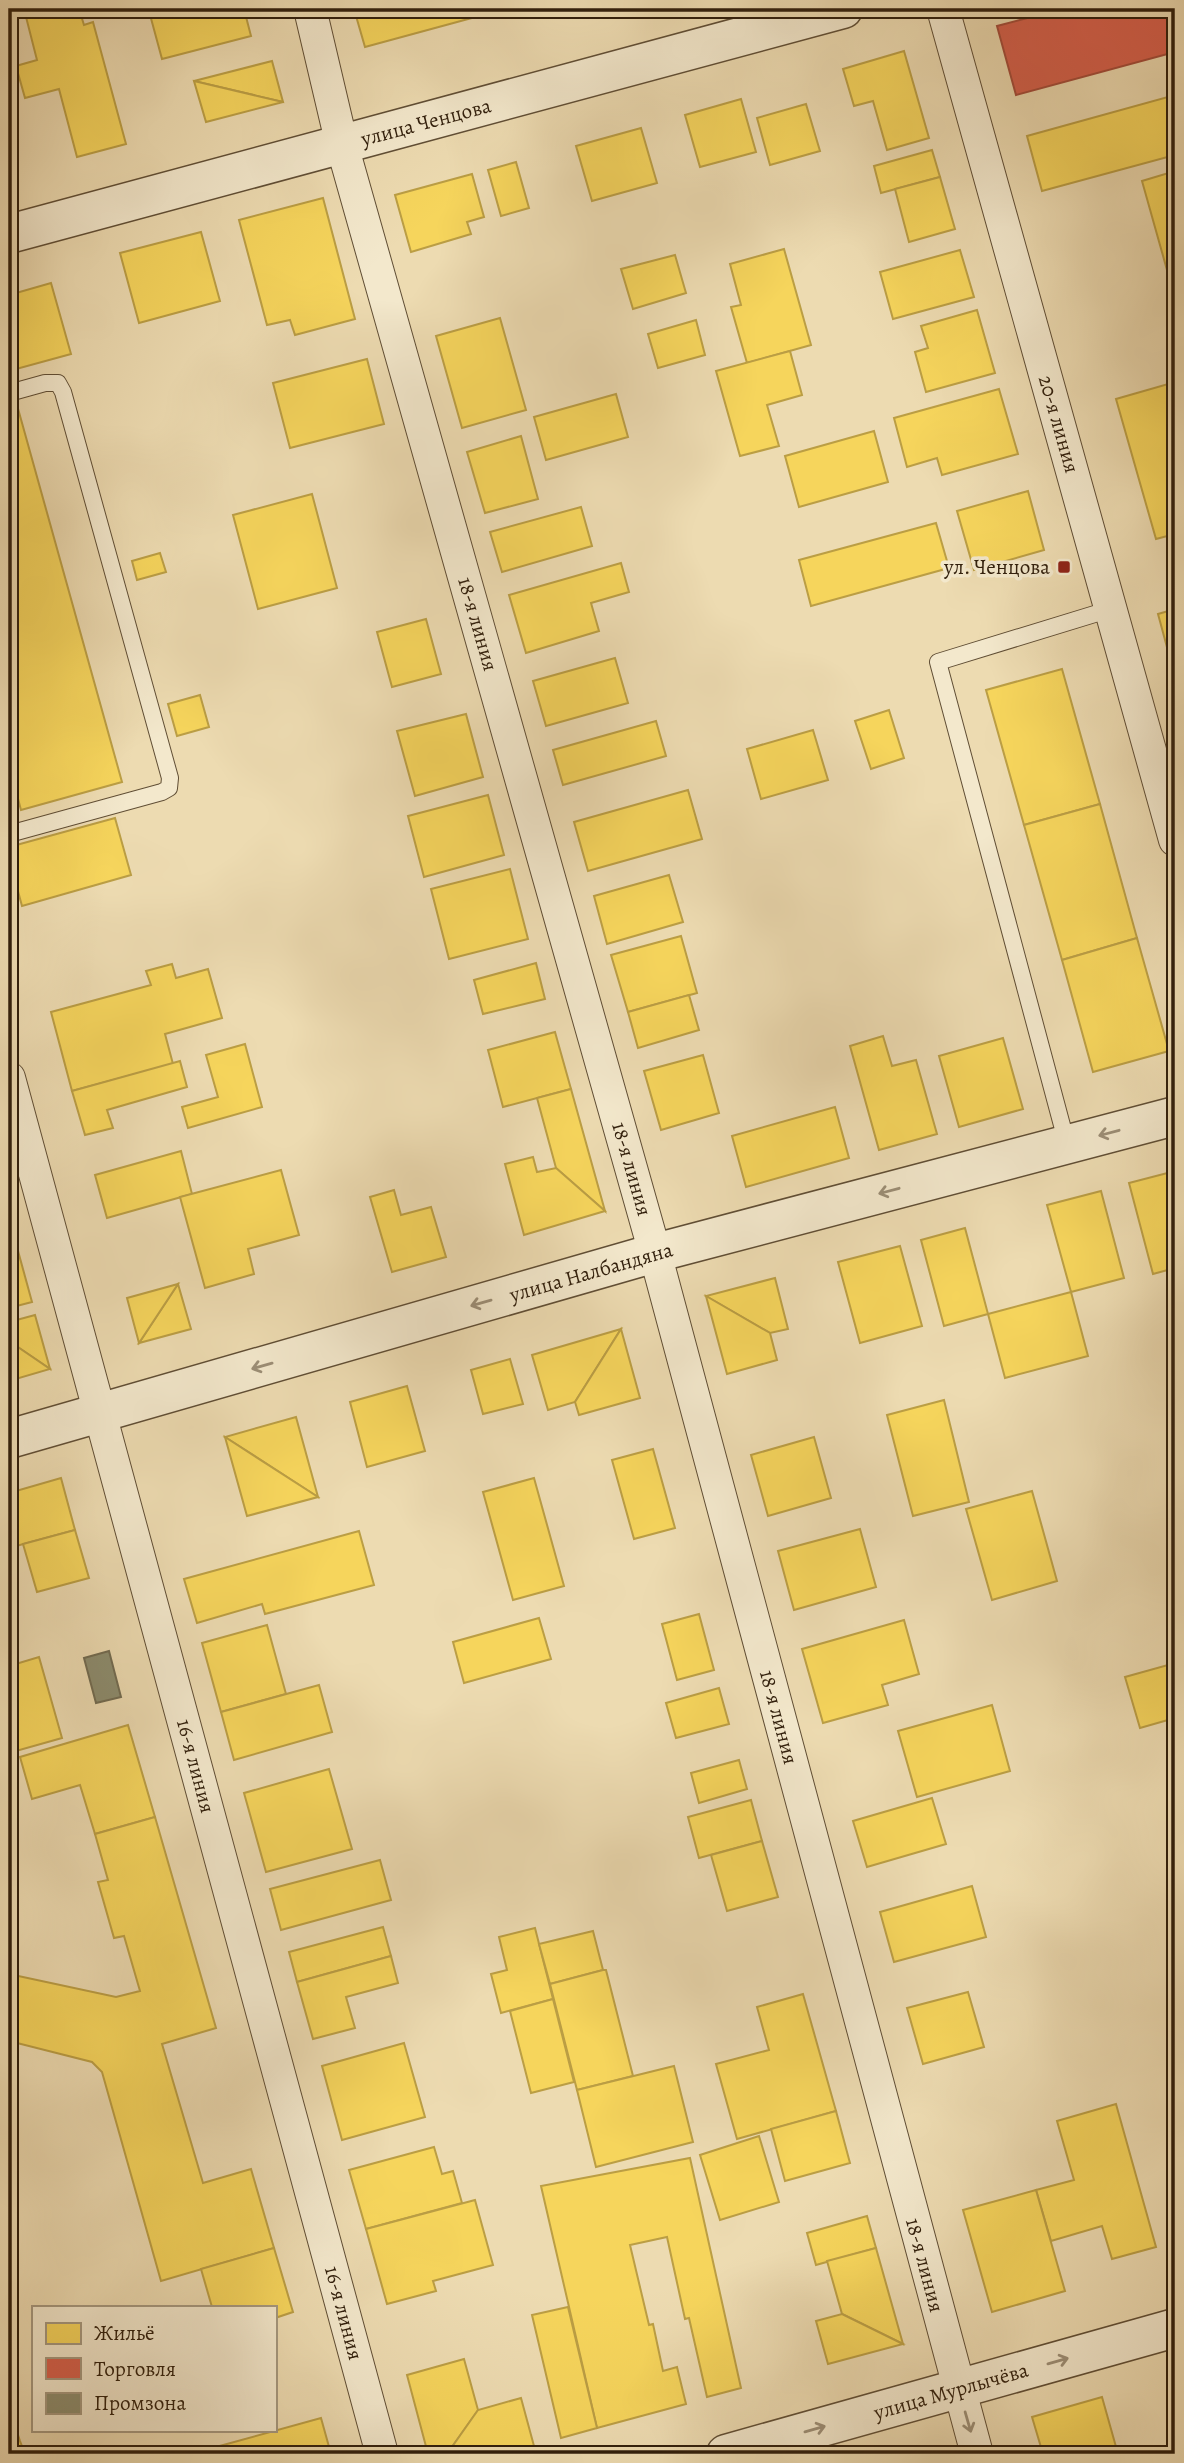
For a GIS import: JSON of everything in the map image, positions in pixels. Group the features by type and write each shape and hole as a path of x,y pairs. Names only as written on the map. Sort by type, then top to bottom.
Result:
{"street":[{"name":"18-я линия","path":"310,9 342,145 655,1253 977,2454"},
{"name":"улица Ченцова","path":"9,234 342,145 763,24 843,9"},
{"name":"20-я линия","path":"943,9 1175,840"},
{"name":"16-я линия","path":"9,1078 382,2454"},
{"name":"улица Налбандяна","path":"9,1439 655,1253 1175,1116"},
{"name":"улица Мурлычёва","path":"726,2454 1175,2328"}],"lane":[{"path":"9,393 45,383 58,383 63,392 170,778 169,788 162,792 9,834"},
{"path":"1068,1144 938,663 1111,610"}],"building: Жильё":[{"path":"24,9 79,9 84,25 93,22 126,144 77,157 59,89 25,98 16,66 37,60"},
{"path":"244,9 251,36 162,59 149,11"},
{"path":"354,9 505,9 365,47"},
{"path":"904,51 929,138 887,150 873,101 854,106 843,69"},
{"path":"272,61 283,102 194,81"},
{"path":"194,81 283,102 206,122"},
{"path":"1175,95 1175,155 1042,191 1027,136"},
{"path":"741,99 756,152 700,167 685,115"},
{"path":"806,104 820,151 770,165 757,118"},
{"path":"641,128 657,183 592,201 576,146"},
{"path":"932,150 940,177 881,193 874,166"},
{"path":"516,162 529,208 501,216 488,170"},
{"path":"1175,171 1175,268 1167,270 1142,181"},
{"path":"472,174 484,217 467,222 471,234 411,252 395,195"},
{"path":"940,177 955,229 909,242 895,189"},
{"path":"323,198 355,319 295,335 290,320 267,325 239,220"},
{"path":"201,232 220,301 139,323 120,253"},
{"path":"784,249 811,345 747,363 731,307 741,305 730,264"},
{"path":"960,250 974,297 893,319 880,272"},
{"path":"675,255 686,293 633,309 621,269"},
{"path":"51,283 71,354 9,371 9,295"},
{"path":"977,310 995,373 926,392 915,352 928,348 921,326"},
{"path":"500,318 526,410 462,428 436,336"},
{"path":"696,320 705,355 658,368 648,334"},
{"path":"790,351 802,395 767,405 779,446 740,456 716,371"},
{"path":"367,359 384,424 290,448 273,383"},
{"path":"1175,382 1175,534 1156,539 1116,399"},
{"path":"999,389 1018,454 942,475 937,458 907,467 894,418"},
{"path":"616,394 628,437 546,460 534,417"},
{"path":"17,405 122,782 21,810 9,765 9,407"},
{"path":"874,431 888,482 799,507 785,456"},
{"path":"521,436 538,499 485,513 467,452"},
{"path":"1028,491 1044,550 974,570 957,511"},
{"path":"312,494 337,588 258,609 233,515"},
{"path":"581,507 592,546 502,572 490,532"},
{"path":"936,523 949,568 811,606 799,560"},
{"path":"160,553 166,572 137,580 132,561"},
{"path":"621,563 629,592 591,603 599,631 526,653 509,595"},
{"path":"1175,609 1175,677 1158,614"},
{"path":"426,619 441,674 392,687 377,632"},
{"path":"615,658 628,703 546,726 533,681"},
{"path":"1062,669 1100,804 1024,825 986,690"},
{"path":"200,695 209,727 177,736 168,704"},
{"path":"889,710 904,758 871,769 855,721"},
{"path":"466,714 483,777 415,796 397,731"},
{"path":"656,721 666,756 563,785 553,750"},
{"path":"813,730 828,780 761,799 747,749"},
{"path":"688,790 702,839 588,871 574,822"},
{"path":"488,795 504,855 424,877 408,816"},
{"path":"1100,804 1137,938 1062,960 1024,825"},
{"path":"115,818 131,875 22,906 9,858 9,847"},
{"path":"510,869 528,939 449,959 431,889"},
{"path":"669,875 683,922 607,944 594,896"},
{"path":"681,936 697,993 628,1012 611,955"},
{"path":"1137,938 1169,1051 1093,1072 1062,960"},
{"path":"536,963 545,999 483,1014 474,980"},
{"path":"172,964 176,978 208,969 222,1018 165,1034 173,1064 72,1091 51,1012 151,985 146,971"},
{"path":"689,995 699,1030 638,1048 628,1012"},
{"path":"555,1032 571,1089 503,1107 488,1050"},
{"path":"883,1036 892,1066 916,1060 937,1134 879,1150 850,1046"},
{"path":"1003,1038 1023,1109 959,1127 939,1056"},
{"path":"245,1044 262,1107 188,1128 182,1107 218,1097 206,1055"},
{"path":"703,1055 719,1113 661,1130 644,1071"},
{"path":"180,1061 187,1087 107,1110 113,1128 85,1135 72,1091"},
{"path":"571,1089 605,1211 556,1168 537,1098"},
{"path":"835,1107 849,1158 746,1187 732,1136"},
{"path":"181,1151 192,1194 107,1218 95,1175"},
{"path":"533,1157 537,1172 556,1168 605,1211 524,1235 505,1164"},
{"path":"281,1170 299,1235 248,1249 254,1274 205,1288 180,1197"},
{"path":"1175,1171 1175,1268 1153,1274 1129,1183"},
{"path":"394,1190 401,1215 431,1207 446,1257 392,1272 370,1197"},
{"path":"1101,1191 1124,1278 1071,1292 1047,1205"},
{"path":"9,1218 32,1302 9,1308"},
{"path":"965,1228 988,1314 944,1326 921,1240"},
{"path":"900,1246 922,1326 860,1343 838,1262"},
{"path":"775,1278 788,1329 770,1333 706,1296"},
{"path":"178,1284 191,1329 139,1343"},
{"path":"178,1284 139,1343 127,1298"},
{"path":"1071,1292 1088,1356 1005,1378 988,1314"},
{"path":"706,1296 770,1333 777,1360 727,1374"},
{"path":"35,1315 50,1369 9,1341 9,1322"},
{"path":"621,1329 575,1402 548,1410 532,1355"},
{"path":"621,1329 640,1398 579,1415 575,1402"},
{"path":"9,1341 50,1369 9,1381"},
{"path":"510,1359 523,1404 483,1414 471,1370"},
{"path":"407,1386 425,1451 367,1467 350,1402"},
{"path":"944,1400 969,1502 913,1516 887,1415"},
{"path":"296,1417 318,1497 225,1437"},
{"path":"225,1437 318,1497 247,1516"},
{"path":"814,1437 831,1498 768,1516 751,1455"},
{"path":"653,1449 675,1528 634,1539 612,1460"},
{"path":"61,1478 75,1530 9,1548 9,1493"},
{"path":"534,1478 564,1586 513,1600 483,1492"},
{"path":"1032,1491 1057,1581 992,1600 966,1509"},
{"path":"860,1529 876,1587 794,1610 778,1551"},
{"path":"75,1530 89,1578 37,1592 23,1544"},
{"path":"359,1531 374,1585 265,1614 262,1604 197,1623 184,1579"},
{"path":"699,1614 714,1670 677,1680 662,1624"},
{"path":"539,1618 551,1659 464,1683 453,1642"},
{"path":"904,1620 919,1674 882,1685 888,1705 823,1723 802,1649"},
{"path":"267,1625 286,1694 221,1712 202,1643"},
{"path":"39,1657 62,1738 9,1753 9,1666"},
{"path":"1175,1663 1175,1718 1140,1728 1125,1677"},
{"path":"319,1685 332,1732 234,1760 221,1712"},
{"path":"719,1688 729,1724 676,1738 666,1703"},
{"path":"992,1705 1010,1771 917,1797 898,1731"},
{"path":"128,1725 155,1817 95,1834 80,1785 32,1799 20,1757"},
{"path":"739,1760 747,1789 699,1803 691,1773"},
{"path":"329,1769 352,1849 266,1872 244,1793"},
{"path":"932,1798 946,1844 867,1867 853,1821"},
{"path":"751,1800 762,1841 699,1858 688,1817"},
{"path":"155,1817 216,2028 162,2044 203,2183 251,2169 274,2248 161,2281 102,2072 92,2062 9,2041 9,1974 116,1997 140,1991 124,1936 114,1938 98,1882 108,1880 95,1834"},
{"path":"762,1841 778,1897 727,1911 711,1855"},
{"path":"380,1860 391,1900 281,1930 270,1889"},
{"path":"972,1886 986,1937 894,1962 880,1912"},
{"path":"383,1927 391,1956 297,1982 289,1952"},
{"path":"535,1928 553,1999 501,2013 491,1974 507,1970 499,1937"},
{"path":"593,1931 603,1970 550,1984 539,1944"},
{"path":"391,1956 398,1983 346,1997 355,2028 313,2039 297,1982"},
{"path":"606,1970 633,2076 577,2090 550,1984"},
{"path":"968,1992 984,2047 923,2064 907,2008"},
{"path":"803,1994 836,2111 737,2139 716,2064 769,2050 757,2007"},
{"path":"553,1999 574,2082 531,2093 510,2011"},
{"path":"404,2043 425,2117 342,2140 322,2066"},
{"path":"674,2066 693,2142 596,2167 577,2090"},
{"path":"1116,2104 1156,2247 1112,2259 1102,2226 1051,2241 1036,2190 1074,2180 1057,2121"},
{"path":"836,2111 850,2163 785,2181 771,2129"},
{"path":"759,2136 779,2202 720,2220 700,2155"},
{"path":"434,2147 442,2174 453,2171 462,2203 366,2229 349,2170"},
{"path":"690,2158 741,2388 707,2397 689,2318 685,2319 667,2237 630,2245 649,2325 653,2324 663,2371 677,2367 686,2404 597,2428 541,2186"},
{"path":"1036,2190 1065,2291 992,2312 963,2210"},
{"path":"475,2200 493,2265 433,2281 436,2291 387,2304 366,2229"},
{"path":"867,2216 876,2248 816,2265 807,2233"},
{"path":"274,2248 293,2312 276,2318 276,2306 212,2306 201,2269"},
{"path":"876,2248 903,2344 842,2314 827,2261"},
{"path":"568,2307 597,2428 561,2438 532,2315"},
{"path":"842,2314 903,2344 828,2364 816,2321"},
{"path":"464,2359 478,2410 447,2454 428,2454 407,2375"},
{"path":"1102,2397 1118,2454 1043,2454 1032,2417"},
{"path":"521,2398 534,2446 503,2454 447,2454 478,2410"},
{"path":"9,2408 20,2441 25,2454 9,2454"},
{"path":"321,2418 331,2454 218,2454 216,2447"}],"building: Торговля":[{"path":"1062,9 1175,9 1175,52 1016,95 997,26"}],"building: Промзона":[{"path":"109,1651 121,1697 96,1703 84,1658"}],"place":[{"name":"ул. Ченцова","path":"1064,567"}]}
